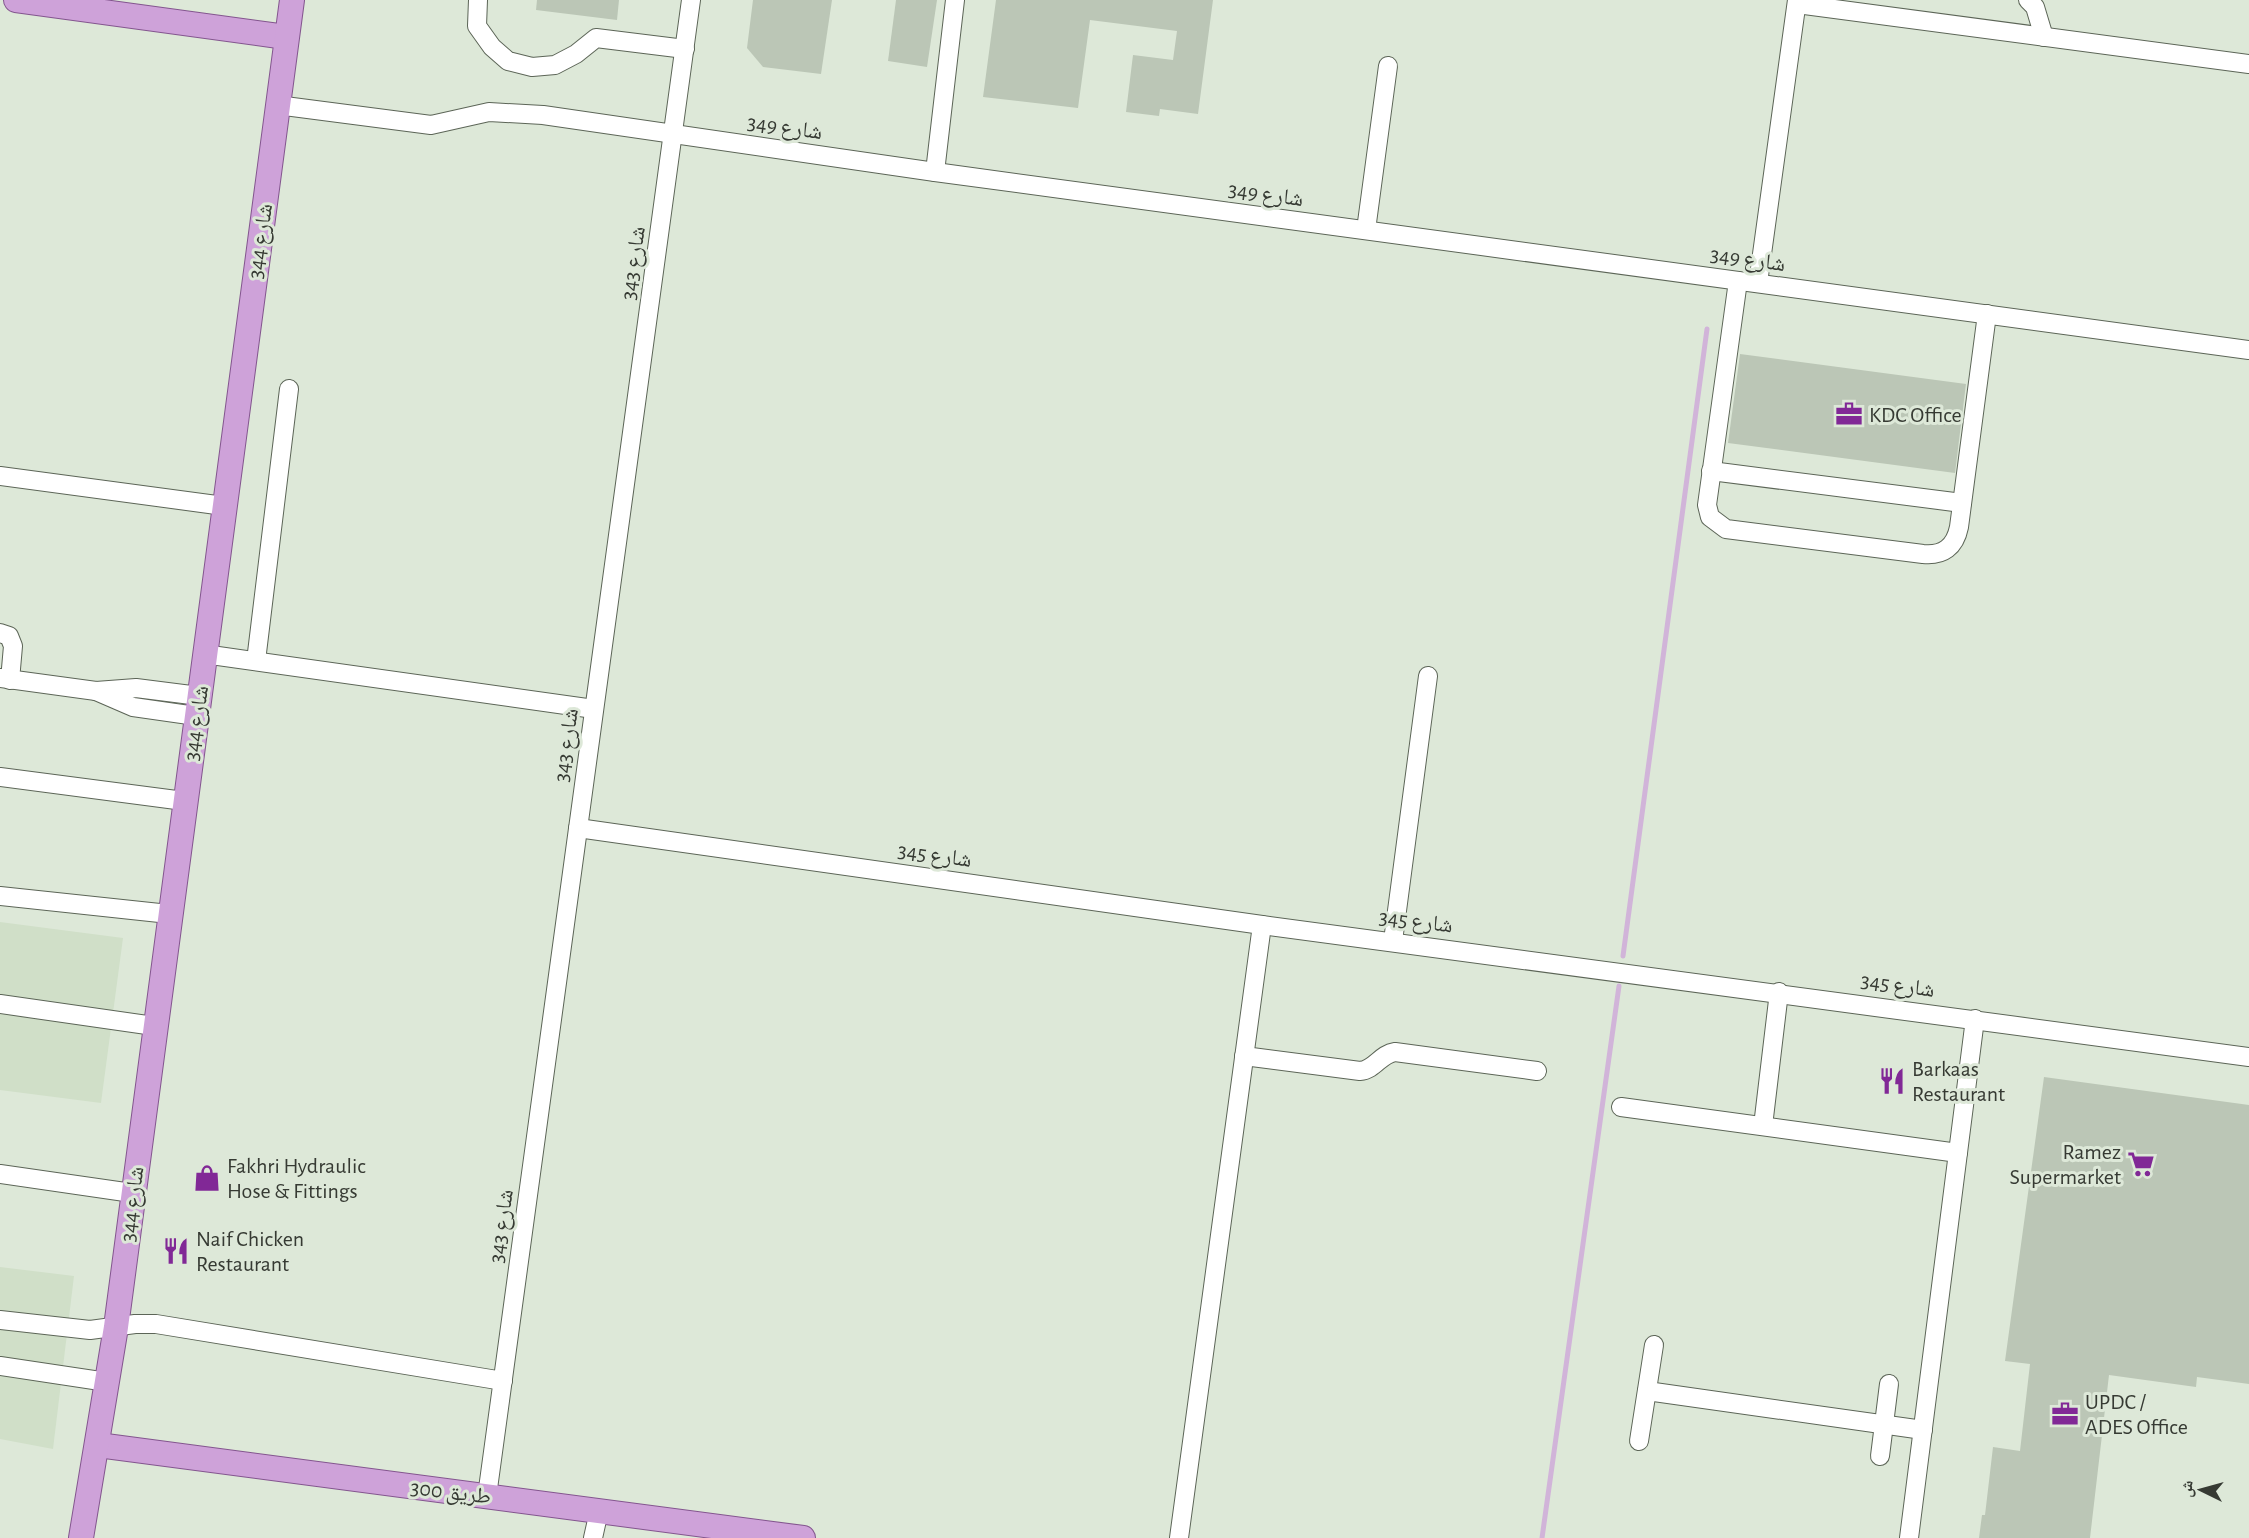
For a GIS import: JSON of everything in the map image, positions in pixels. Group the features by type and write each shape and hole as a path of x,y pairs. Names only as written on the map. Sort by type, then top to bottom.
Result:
{"main road":[{"path":"16,0 286,37"},
{"name":"شارع 344","path":"81,1538 116,1327 291,0"},
{"name":"طريق 300","path":"98,1445 803,1538"}],"street":[{"path":"478,0 477,26 492,47 508,61 532,67 555,65 576,54 596,38 685,49"},
{"name":"شارع 343","path":"487,1496 691,0"},
{"path":"935,172 955,0"},
{"path":"2028,0 2039,17 2044,37"},
{"path":"1758,283 1797,2 2249,64"},
{"path":"1366,230 1388,66"},
{"name":"شارع 349","path":"277,105 431,125 489,112 543,115 935,172 2249,350"},
{"path":"1738,281 1707,505 1710,518 1726,529 1756,533 1931,555 1940,553 1953,543 1962,503 1987,314"},
{"path":"255,661 289,389"},
{"path":"1711,471 1962,503"},
{"path":"0,476 224,506"},
{"path":"0,633 9,636 13,643 5,679 96,691 133,707 197,706"},
{"path":"204,654 594,709"},
{"path":"1394,940 1428,676"},
{"path":"0,777 184,801"},
{"name":"شارع 345","path":"578,828 1262,925 1394,940 2249,1057"},
{"path":"0,897 170,914"},
{"path":"1179,1538 1262,925"},
{"path":"1762,1126 1779,992"},
{"path":"0,1004 154,1026"},
{"path":"1909,1538 1975,1019"},
{"path":"1244,1056 1360,1071 1367,1070 1385,1055 1395,1052 1537,1071"},
{"path":"1621,1107 1958,1153"},
{"path":"0,1174 132,1193"},
{"path":"0,1320 82,1329 156,1324 503,1381"},
{"path":"1639,1441 1654,1345"},
{"path":"0,1366 107,1382"},
{"path":"1880,1456 1889,1384"},
{"path":"1647,1390 1923,1430"},
{"path":"593,1538 599,1511"}],"shaded area":[{"path":"0,922 123,938 101,1103 0,1090"},
{"path":"0,1267 74,1276 53,1449 0,1439"}],"building":[{"path":"537,0 619,0 617,20 536,10"},
{"path":"753,0 832,0 821,74 763,67 747,48"},
{"path":"896,0 937,0 927,67 888,61"},
{"path":"996,0 1213,0 1198,114 1160,109 1159,116 1126,112 1133,55 1173,60 1177,31 1090,20 1078,108 983,97"},
{"name":"KDC Office","path":"1740,354 1966,384 1955,473 1728,443"},
{"path":"2044,1077 2249,1105 2249,1384 2197,1377 2196,1387 2109,1375 2090,1538 1979,1538 1982,1515 1985,1515 1993,1447 2020,1451 2030,1364 2005,1361"}],"waterway":[{"path":"1623,956 1707,329"},
{"path":"1542,1538 1619,986"}],"place":[{"name":"KDC Office","path":"1849,414"},
{"name":"Barkaas Restaurant","path":"1892,1081"},
{"name":"Ramez Supermarket","path":"2141,1164"},
{"name":"Fakhri Hydraulic Hose & Fittings","path":"207,1178"},
{"name":"Naif Chicken Restaurant","path":"176,1251"},
{"name":"UPDC / ADES Office","path":"2065,1414"}]}
